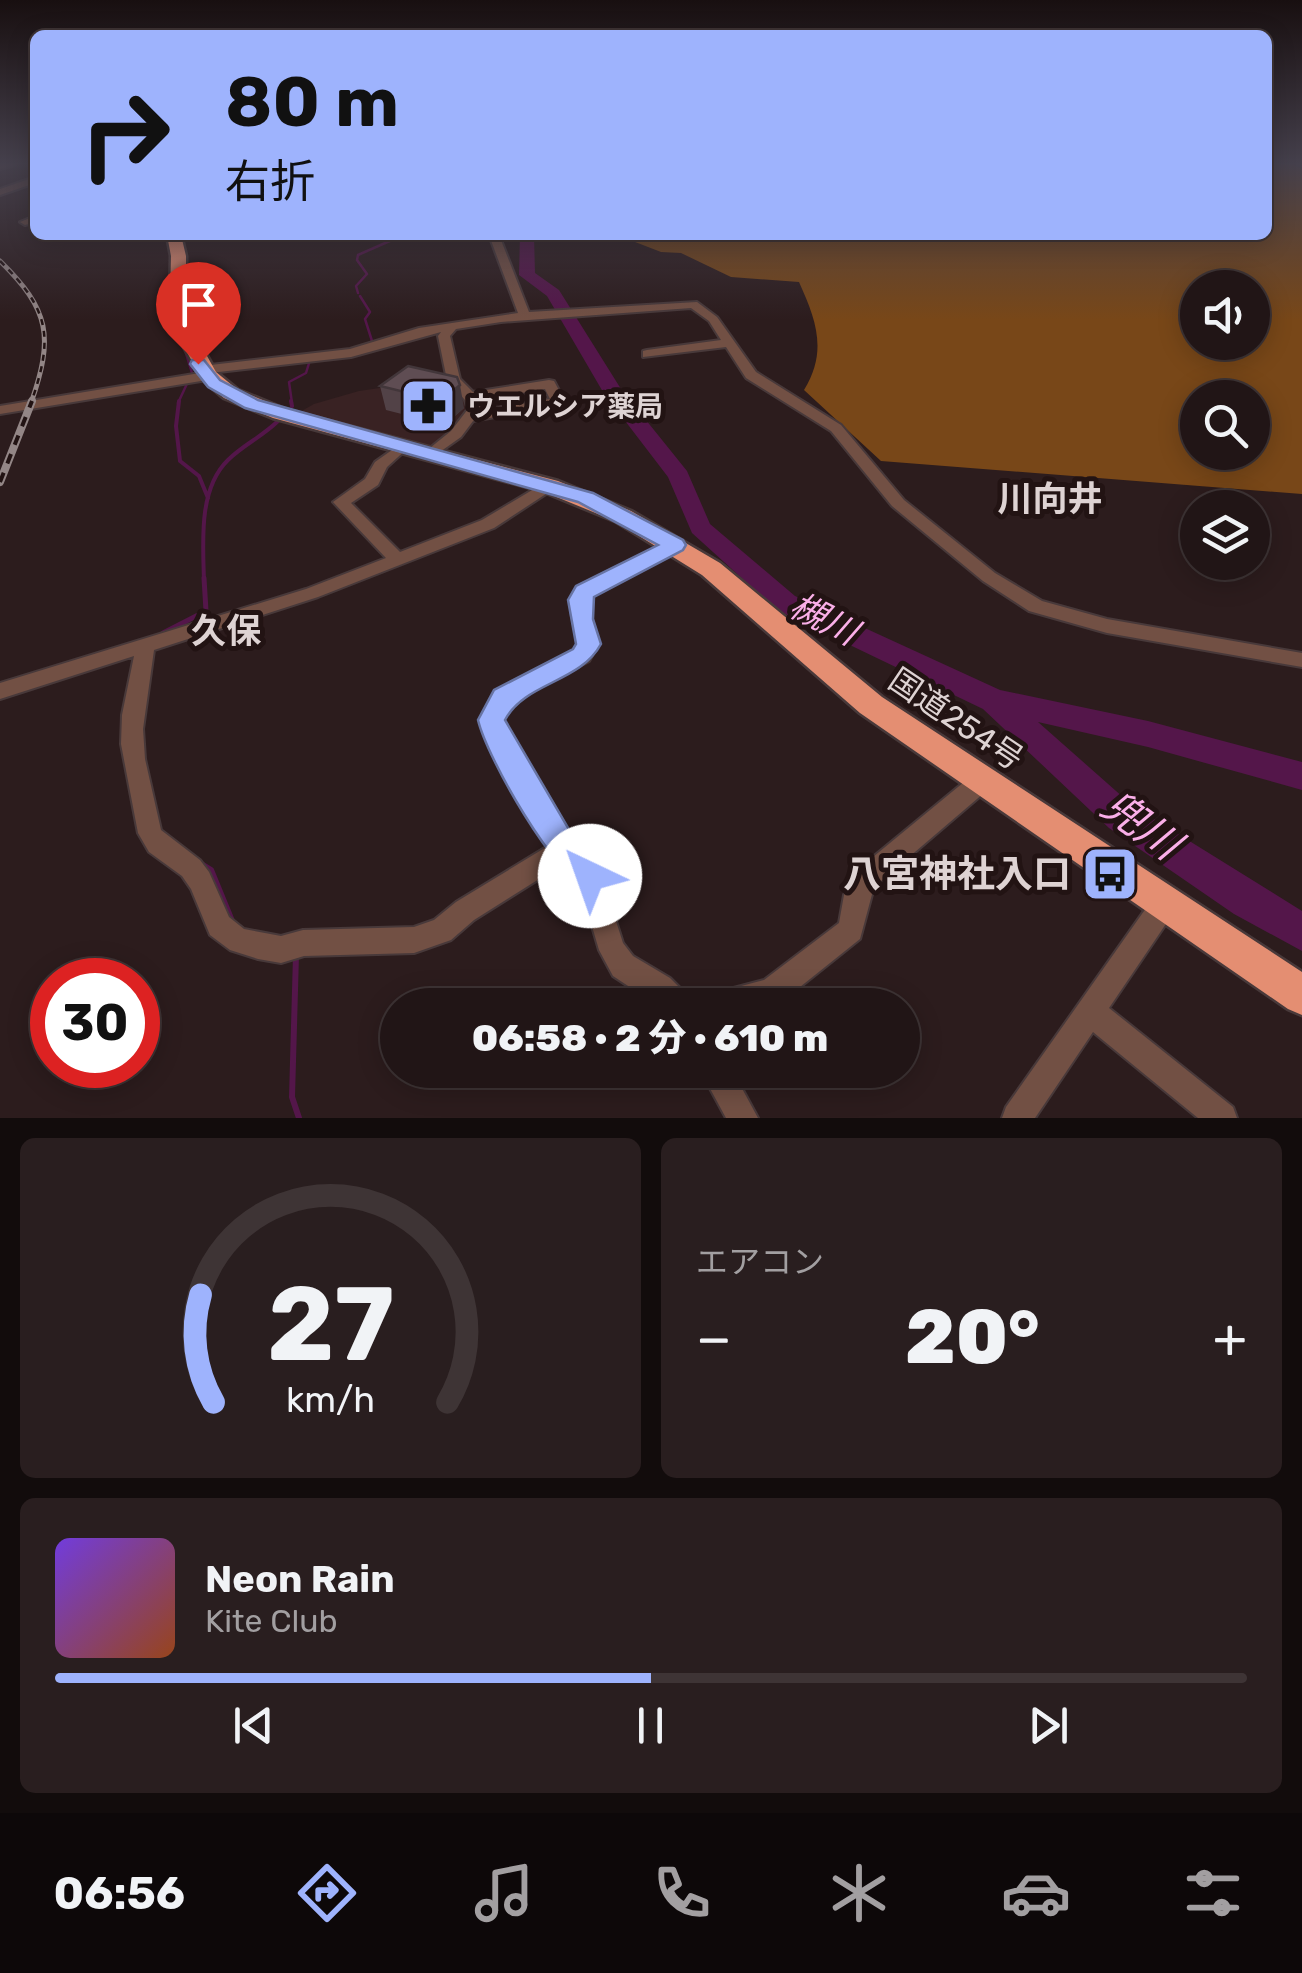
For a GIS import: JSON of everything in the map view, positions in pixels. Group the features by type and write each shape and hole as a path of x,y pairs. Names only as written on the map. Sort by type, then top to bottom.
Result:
{"highway":[{"path":"175,240 180,260 177,292 204,373"},
{"name":"国道254号","path":"204,373 251,404 585,498 675,545 743,594 808,656 871,705 1302,995"}],"street":[{"path":"496,240 532,316"},
{"path":"0,410 204,373 351,353 386,340 451,328 532,316 693,304 713,319 751,375 836,428 898,503 989,577 1036,606 1107,626 1302,660"},
{"path":"430,455 472,417 475,409 451,370 444,336 451,328"},
{"path":"646,354 729,343"},
{"path":"470,397 550,384 562,400 472,417"},
{"path":"398,560 341,502 372,482 380,465 402,447"},
{"path":"0,690 208,622 312,593 488,524 550,486"},
{"path":"660,988 622,966 612,950 590,876 565,849 496,735 492,720 504,698 582,656 588,644 581,619 580,600 584,592 675,545"},
{"path":"145,645 144,671 132,716 133,750 150,832 155,845 188,865 202,885 223,933 235,942 287,952 303,943 414,940 442,930 465,911 565,849"},
{"path":"776,988 850,930 856,895 865,879 983,780"},
{"path":"1017,1118 1166,903"},
{"path":"1092,1012 1222,1118"},
{"path":"726,1088 743,1118"}],"shaded area":[{"path":"1272,215 1302,215 1302,494 881,461 804,390 816,362 817,336 799,282 731,277 681,253 661,252 630,240 1272,240"},
{"path":"448,378 471,402 467,414 431,447 298,413 314,404 359,391"}],"building":[{"path":"408,366 457,377 460,385 441,401 380,386"}],"waterway":[{"path":"358,293 356,286 367,274 357,260 358,255 392,240"},
{"name":"槻川","path":"527,240 527,275 553,293 613,392 679,476 700,528 786,603 994,701"},
{"path":"360,296 370,312 365,319 372,341 366,345"},
{"path":"178,403 192,373 184,347"},
{"path":"292,403 289,382 306,373 310,360"},
{"path":"179,401 176,426 180,461 199,476 208,498"},
{"path":"291,401 292,406"},
{"path":"208,498 218,472 228,460 278,421"},
{"path":"204,581 208,498"},
{"path":"163,633 206,611 204,578"},
{"name":"槻川","path":"994,701 1148,734 1302,776"},
{"name":"兜川","path":"994,701 1121,817 1247,901 1302,932"},
{"path":"203,865 211,870 232,921"},
{"path":"296,955 292,1097 299,1118"}],"railway":[{"path":"0,261 29,295 43,326 43,360 31,403"},
{"path":"0,482 32,401"}],"place":[{"name":"ウエルシア薬局","path":"428,406"},
{"name":"八宮神社入口","path":"1110,874"}],"district":[{"name":"川向井","path":"1050,499"},
{"name":"久保","path":"226,631"}],"route":[{"path":"198,364 214,383 251,404 585,498 675,545 584,592 580,600 581,619 588,644 582,656 504,698 492,720 496,735 560,843 590,876"}]}
